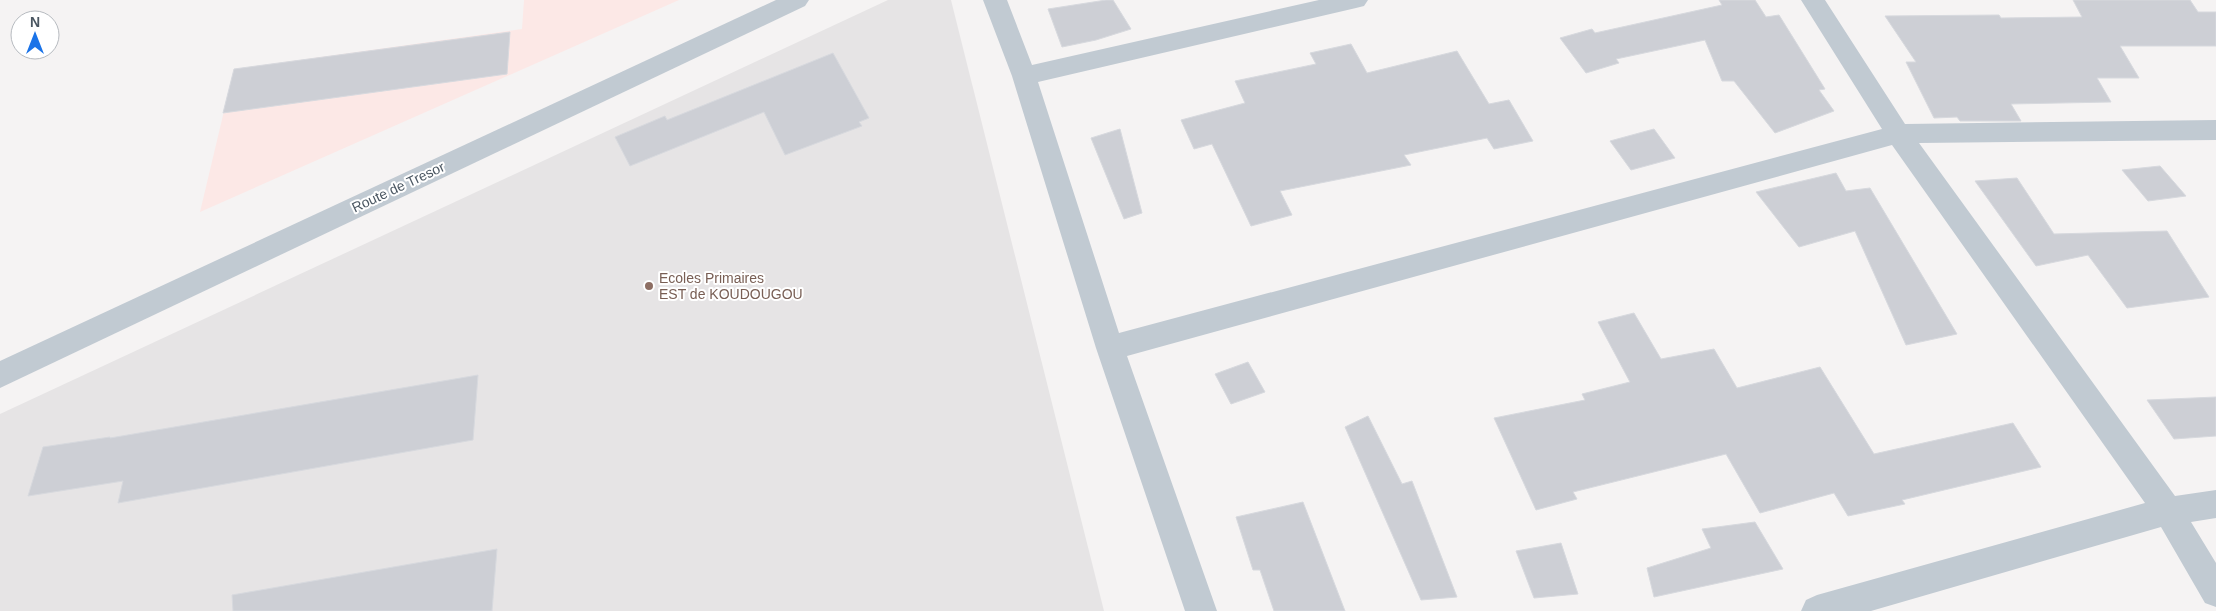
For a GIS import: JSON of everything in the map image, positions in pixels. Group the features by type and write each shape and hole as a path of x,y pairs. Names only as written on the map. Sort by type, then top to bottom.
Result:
{"street":[{"name":"Route de Tresor","path":"0,375 796,0"},
{"path":"995,0 1024,76 1110,348 1201,611"},
{"path":"1024,76 1356,0"},
{"path":"1813,0 1898,134 2168,512 2216,592"},
{"path":"1110,348 1898,134 2216,130"},
{"path":"1816,611 2168,512 2216,504"}],"shaded area":[{"path":"524,0 679,0 200,212 234,69 522,29"},
{"name":"Ecoles Primaires EST de KOUDOUGOU","path":"888,0 951,0 1104,611 0,611 0,414"}],"building":[{"path":"1113,0 1131,29 1096,40 1062,47 1048,9"},
{"path":"1719,0 1755,0 1766,17 1779,15 1825,89 1819,90 1834,111 1775,133 1734,81 1722,81 1705,40 1616,59 1619,63 1586,73 1560,38 1592,29 1595,33 1722,5"},
{"path":"2073,0 2190,0 2198,12 2216,12 2216,46 2120,46 2139,78 2097,78 2111,102 2011,104 2021,121 1960,121 1957,117 1934,118 1906,62 1916,62 1885,16 1999,15 2001,18 2082,17"},
{"path":"510,32 507,74 223,113 234,69"},
{"path":"1351,44 1367,73 1457,51 1489,104 1509,100 1533,141 1494,149 1487,138 1404,155 1411,165 1280,191 1292,215 1251,226 1212,144 1194,149 1181,120 1245,103 1235,81 1316,64 1310,53"},
{"path":"833,53 869,118 859,122 862,126 785,155 764,112 630,166 615,137 665,116 667,120"},
{"path":"1120,129 1142,213 1124,219 1091,138"},
{"path":"1654,129 1675,158 1631,170 1610,141"},
{"path":"2160,166 2186,196 2148,201 2122,170"},
{"path":"1836,173 1846,191 1870,188 1957,334 1906,345 1855,231 1799,247 1756,192"},
{"path":"2017,178 2054,234 2167,231 2209,297 2127,308 2088,255 2036,266 1975,181"},
{"path":"1634,313 1661,359 1714,349 1737,388 1820,367 1874,454 2013,423 2041,467 1902,500 1905,504 1848,516 1834,493 1760,513 1726,454 1573,492 1577,499 1536,510 1494,418 1585,400 1582,394 1630,382 1598,322"},
{"path":"1248,362 1265,392 1231,404 1215,374"},
{"path":"478,375 473,440 118,503 123,481 28,496 43,447 110,438"},
{"path":"2216,397 2216,436 2174,439 2147,400"},
{"path":"1368,416 1402,484 1412,481 1457,597 1421,600 1345,427"},
{"path":"1303,502 1345,611 1274,611 1260,570 1253,570 1236,517"},
{"path":"1755,522 1783,569 1654,597 1647,568 1711,548 1702,529"},
{"path":"1561,543 1578,594 1534,598 1516,551"},
{"path":"497,549 492,611 233,611 232,595"}],"place":[{"name":"Ecoles Primaires EST de KOUDOUGOU","path":"649,286"}]}
